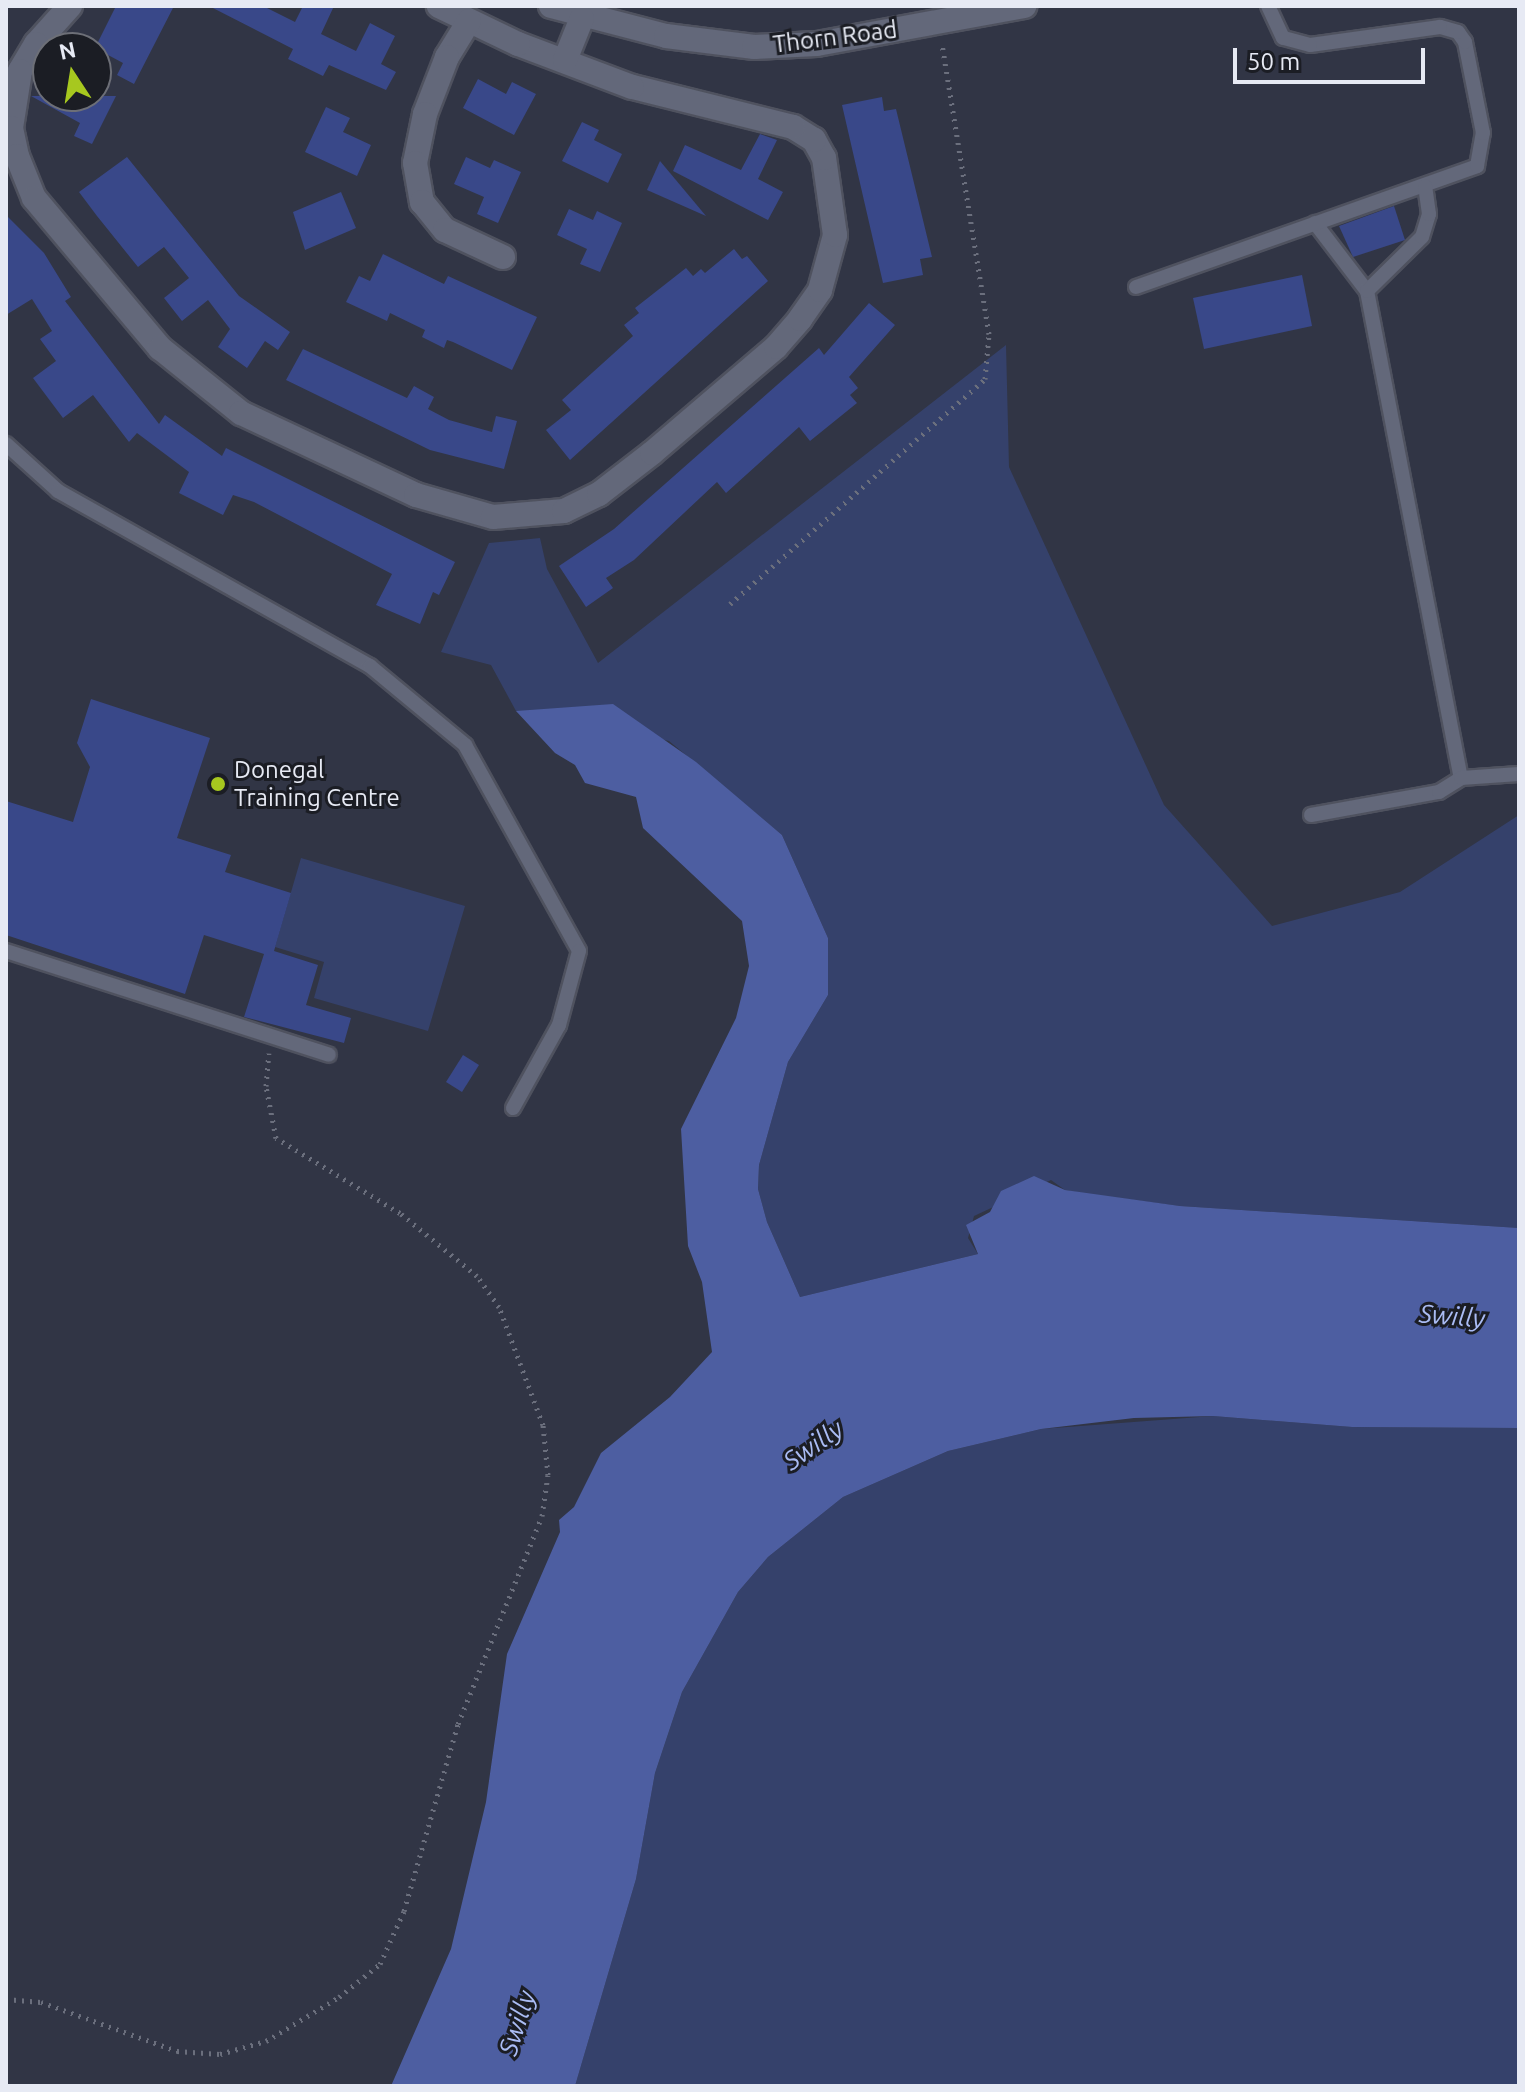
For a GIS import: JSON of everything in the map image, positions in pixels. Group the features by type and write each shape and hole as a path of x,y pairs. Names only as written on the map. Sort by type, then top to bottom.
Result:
{"street":[{"path":"70,6 36,44 20,71 11,128 34,198 160,348 241,413 416,495 493,517 564,511 599,494 652,453 776,347 800,319 820,290 835,235 824,158 814,140 762,116 632,87 439,6"},
{"name":"Thorn Road","path":"551,6 582,18 754,47 817,44 1025,6"},
{"path":"565,60 582,18"},
{"path":"469,21 447,57 425,114 415,163 422,202 445,230 503,257"}],"lane":[{"path":"1136,287 1477,166 1483,133 1465,42 1458,32 1440,27 1310,45 1283,38 1268,6"},
{"path":"1367,291 1422,237 1429,214 1425,186"},
{"path":"1315,223 1367,291 1461,778"},
{"path":"6,444 58,491 370,666 465,745 579,951 559,1025 513,1108"},
{"path":"1311,815 1439,792 1461,778 1519,774"},
{"path":"6,951 329,1055"}],"path":[{"path":"730,604 985,379 989,334 939,23"},
{"path":"6,1999 41,2002 177,2051 220,2054 266,2041 339,1997 380,1964 404,1911 458,1724 542,1516 548,1475 543,1425 499,1307 477,1276 400,1213 276,1138 266,1086 271,1036"}],"shaded area":[{"path":"1006,345 1009,467 1164,805 1272,926 1400,892 1519,815 1519,1228 1180,1206 1065,1190 1051,1180 974,1216 968,1238 978,1254 800,1297 767,1222 758,1189 759,1165 788,1062 828,995 828,938 782,835 669,741 537,711 516,711 491,665 441,652 489,543 540,538 547,569 598,663"},
{"path":"301,858 465,906 428,1031 314,998 324,962 275,947"},
{"path":"1213,1416 1352,1427 1519,1428 1519,2086 575,2086 636,1879 655,1773 682,1692 738,1592 768,1557 843,1497 948,1451 1041,1429"}],"water":[{"name":"Swilly","path":"613,704 696,762 782,835 828,938 828,995 788,1062 759,1165 758,1189 767,1222 800,1297 978,1254 966,1225 990,1212 1001,1191 1034,1176 1065,1190 1180,1206 1519,1228 1519,1428 1352,1427 1213,1416 1134,1418 1041,1429 948,1451 843,1497 768,1557 738,1592 682,1692 655,1773 636,1879 575,2086 391,2086 451,1949 486,1802 507,1654 560,1532 559,1520 574,1507 601,1453 670,1397 712,1352 702,1282 688,1246 681,1129 736,1018 749,966 742,921 643,828 636,797 585,783 575,765 555,753 516,711"}],"building":[{"path":"116,6 174,6 134,84 117,75 123,63 112,57 112,32 103,32"},
{"path":"209,6 263,6 295,22 303,6 334,6 321,34 356,51 370,23 395,36 381,64 396,72 386,90 329,65 323,76 288,59 293,49"},
{"path":"478,79 506,94 512,82 536,94 514,135 463,108"},
{"path":"882,97 884,111 896,109 932,257 920,259 923,275 883,283 842,105"},
{"path":"326,107 350,118 343,132 371,145 357,176 305,152"},
{"path":"60,112 108,112 92,144 74,136 80,123"},
{"path":"582,122 599,130 594,140 622,154 608,183 562,161"},
{"path":"760,134 777,140 758,179 783,192 768,220 673,171 685,145 741,170"},
{"path":"127,157 239,296 290,332 278,350 265,341 247,368 218,347 230,329 208,300 182,321 164,298 189,278 164,247 138,267 97,216 79,192"},
{"path":"466,157 490,168 494,160 521,172 498,223 477,214 484,197 454,184"},
{"path":"660,161 706,216 647,190"},
{"path":"341,192 356,228 305,250 293,212"},
{"path":"1394,206 1405,240 1353,257 1339,226"},
{"path":"569,209 593,220 597,211 622,223 600,272 580,264 587,249 557,235"},
{"path":"6,215 44,253 71,297 65,301 159,424 165,415 222,456 226,448 455,562 439,595 433,592 420,624 376,605 392,574 254,502 233,495 223,515 179,493 189,472 137,433 129,442 93,395 63,418 33,378 56,361 40,339 52,331 32,299 6,315"},
{"path":"734,249 742,259 747,256 768,281 570,460 546,430 571,410 562,400 633,336 624,325 639,313 635,308 686,268 693,276 701,269 705,273"},
{"path":"383,254 444,284 448,276 537,317 512,370 447,340 444,348 422,337 425,330 390,313 387,321 346,302 359,276 370,281"},
{"path":"1302,275 1312,326 1204,349 1193,298"},
{"path":"869,303 895,325 849,377 858,388 850,395 857,403 810,441 799,427 726,493 717,482 634,560 606,578 613,588 586,607 559,566 614,529 819,348 824,355"},
{"path":"303,349 407,398 414,386 434,397 428,409 449,420 492,432 496,416 517,421 504,469 430,450 286,380"},
{"path":"91,699 210,738 177,838 231,855 225,872 291,893 274,951 318,965 306,1005 351,1018 344,1043 244,1017 264,954 204,935 185,994 6,935 6,801 73,822 90,767 77,743"},
{"path":"463,1055 479,1065 462,1092 446,1082"}],"place":[{"name":"Donegal Training Centre","path":"218,784"}]}
